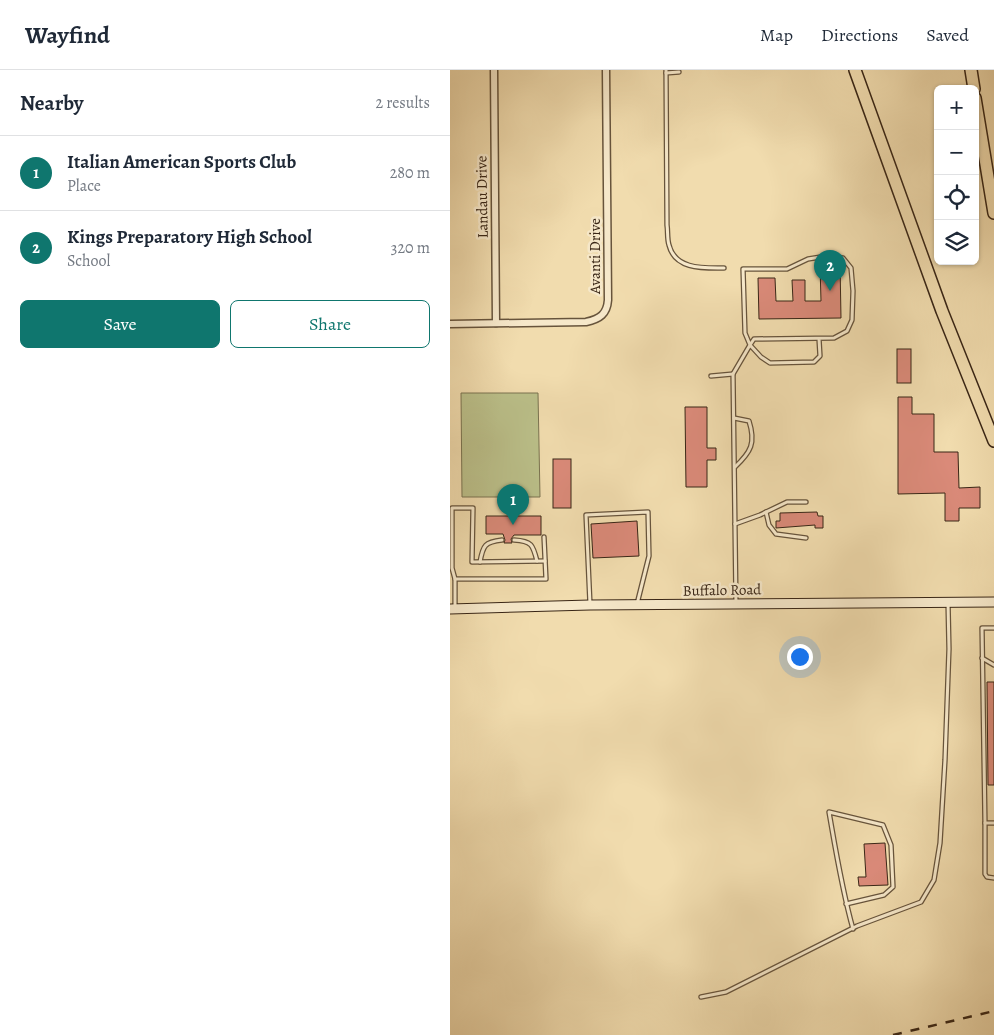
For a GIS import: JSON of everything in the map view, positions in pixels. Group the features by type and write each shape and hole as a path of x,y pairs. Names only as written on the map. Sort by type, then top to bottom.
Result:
{"highway":[{"path":"855,70 942,311 994,441"},
{"path":"971,70 973,85"},
{"path":"979,122 994,214"}],"main road":[{"name":"Buffalo Road","path":"452,609 736,603 994,602"}],"street":[{"name":"Landau Drive","path":"494,70 496,323"},
{"name":"Avanti Drive","path":"450,324 586,322 600,318 604,314 607,308 606,70"}],"lane":[{"path":"678,72 666,71 667,225 669,246 672,254 689,266 724,268"},
{"path":"736,603 733,374 750,345 754,339 834,338 847,331 852,320 851,268 843,258 827,256 808,259 787,269 743,269 745,333 750,345 760,356 770,362 814,362 820,356 819,339"},
{"path":"712,376 733,374"},
{"path":"734,418 749,421 753,433 751,447 746,457 734,468"},
{"path":"735,524 745,522 787,502 806,502"},
{"path":"452,609 455,579 452,568 452,508 473,508 472,562 546,561"},
{"path":"590,605 586,515 648,512 649,556 637,605"},
{"path":"766,512 769,525 776,534 806,538"},
{"path":"455,579 546,579 544,537"},
{"path":"480,562 482,548 489,542 502,540"},
{"path":"514,540 526,540 533,546 538,561"},
{"path":"701,997 726,992 853,929 921,902 934,880 940,843 946,760 950,649 948,602"},
{"path":"994,628 982,628 985,874 987,877 994,878"},
{"path":"982,657 994,665"},
{"path":"846,904 884,895 893,887 891,845 883,825 829,812 842,886 846,904 853,929"},
{"path":"985,823 994,823"}],"green space":[{"path":"461,393 538,393 540,497 462,497"}],"building":[{"path":"840,264 841,318 759,319 758,278 775,278 776,301 793,301 792,280 805,280 805,301 821,301 820,265"},
{"path":"897,349 911,349 911,383 897,383"},
{"path":"898,397 912,397 912,414 934,414 934,452 958,452 959,488 980,487 980,508 959,508 959,521 945,521 945,493 898,494"},
{"path":"685,407 707,407 707,448 716,448 716,460 707,460 707,487 686,487"},
{"path":"553,459 571,459 571,508 553,508"},
{"path":"817,512 818,516 823,516 823,528 815,528 815,525 776,528 776,521 780,521 780,513"},
{"path":"486,516 541,516 541,535 514,535 511,539 512,543 504,543 503,534 486,534"},
{"path":"637,521 639,556 593,558 591,524"},
{"path":"987,682 994,682 994,785 988,785"},
{"path":"885,843 888,885 859,886 858,877 866,877 864,844"}],"railway":[{"path":"893,1035 994,1011"}],"place":[{"name":"Kings Preparatory High School","path":"830,291"},
{"name":"Italian American Sports Club","path":"513,525"}]}
